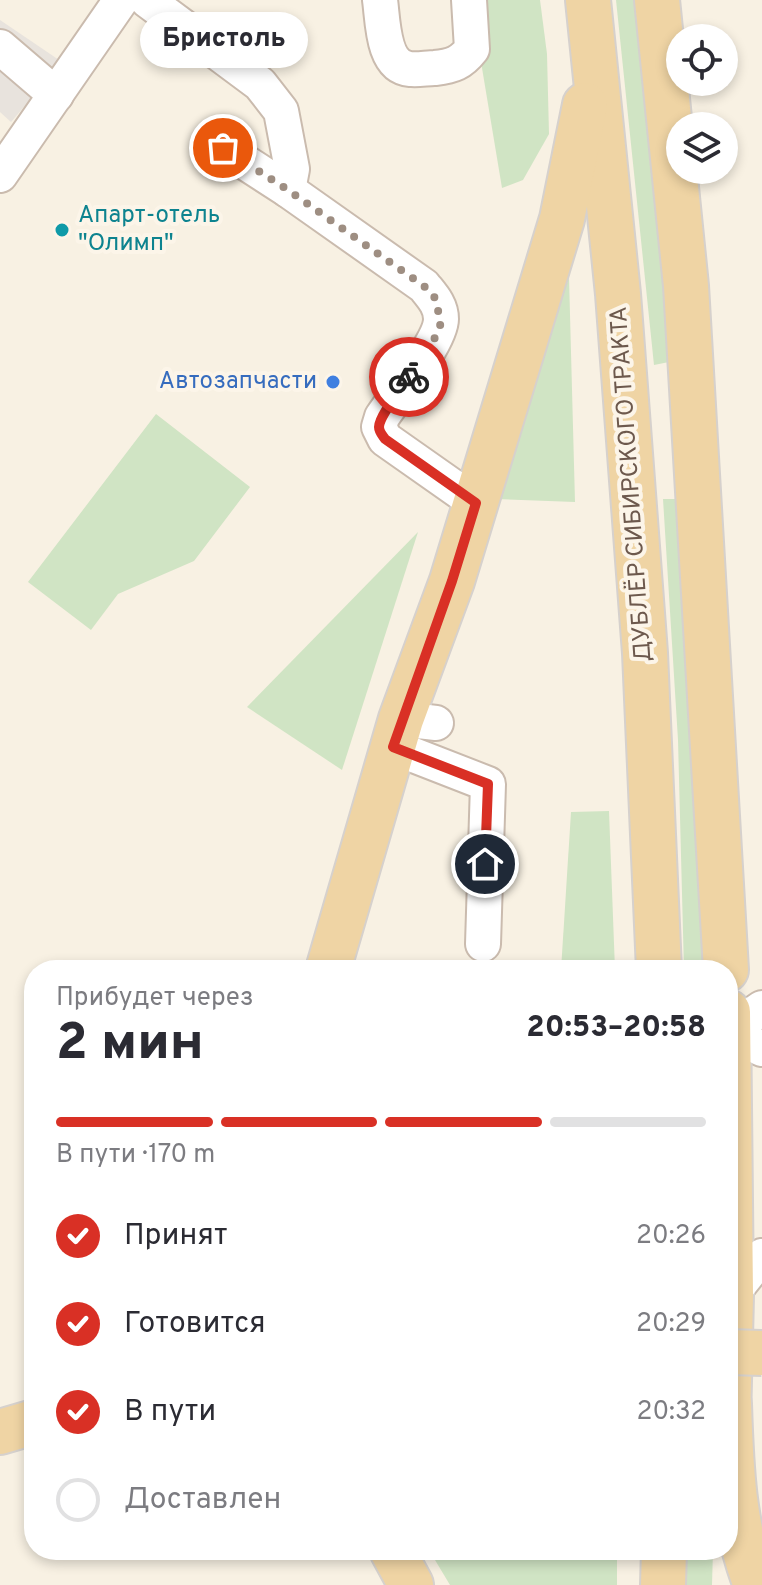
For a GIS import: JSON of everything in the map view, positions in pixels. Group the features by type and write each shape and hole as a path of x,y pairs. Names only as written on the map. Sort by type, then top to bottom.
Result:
{"main road":[{"name":"ДУБЛЁР СИБИРСКОГО ТРАКТА","path":"588,0 618,294 645,653 659,960"},
{"path":"657,0 686,286 725,960"},
{"path":"331,960 410,730 562,219 594,60"},
{"path":"738,1352 762,1353"},
{"path":"0,1432 24,1425"},
{"path":"738,1522 746,1559 756,1585"},
{"path":"397,1560 411,1585"},
{"path":"663,1585 664,1560"},
{"path":"722,1585 723,1560"}],"street":[{"path":"0,175 121,0"},
{"path":"147,0 260,84 281,111 292,169 288,190"},
{"path":"380,0 387,50 396,63 407,70 454,66 464,59 472,49 469,0"},
{"path":"0,47 56,95"},
{"path":"223,148 424,286 435,298 441,323 433,342 382,417 379,427 385,439 476,503"},
{"path":"410,730 488,784 483,944"},
{"path":"738,1025 762,1008"},
{"path":"738,1036 762,1049"},
{"path":"738,1286 762,1256"}],"shaded area":[{"path":"0,20 62,62 11,122 0,112"}],"green space":[{"path":"485,0 540,0 547,54 549,134 523,180 502,188 482,68"},
{"path":"616,0 641,0 674,361 654,365"},
{"path":"569,277 575,502 496,499"},
{"path":"156,414 250,487 194,561 118,594 91,630 28,582"},
{"path":"663,499 684,499 710,960 684,960 678,740"},
{"path":"418,532 342,770 247,707"},
{"path":"609,811 615,960 562,960 571,812"},
{"path":"435,1560 617,1560 617,1585 450,1585"},
{"path":"686,1560 713,1560 712,1585 685,1585"}],"way so far":[{"path":"223,148 424,286 435,298 441,323 433,342 409,377"}],"place":[{"name":"Бристоль","path":"223,148"},
{"name":"Апарт-отель \"Олимп\"","path":"62,230"},
{"name":"Автозапчасти","path":"333,382"}],"route":[{"path":"409,377 382,417 381,433 385,439 476,503 393,747 488,784 485,864"}]}
